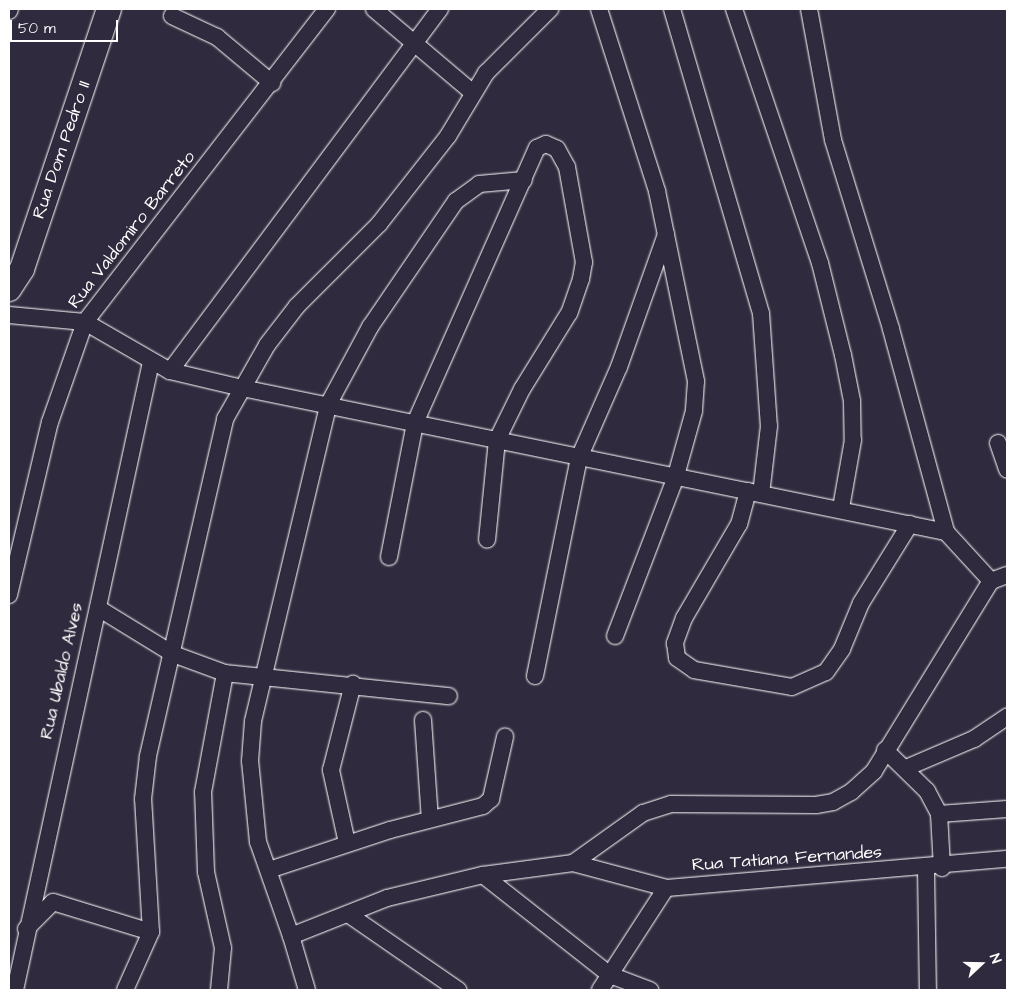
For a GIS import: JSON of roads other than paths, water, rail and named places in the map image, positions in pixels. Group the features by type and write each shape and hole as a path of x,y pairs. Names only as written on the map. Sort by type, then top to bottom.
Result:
{"street":[{"name":"Rua Dom Pedro II","path":"9,288 22,269 109,9"},
{"name":"Rua Valdomiro Barreto","path":"9,595 50,422 85,322 272,83 327,9"},
{"path":"374,9 472,92"},
{"path":"170,371 440,9"},
{"path":"125,990 151,932 143,799 148,756 226,419 242,388 297,306 379,224 426,166 472,92 550,9"},
{"path":"599,9 628,87 666,234 696,381 694,411 675,479 615,636"},
{"path":"672,9 760,313 769,426 754,492 739,524 684,618 676,644 677,658 694,670 792,688 826,672 842,649 861,603 910,524"},
{"path":"734,9 820,263 843,355 852,401 853,440 841,508"},
{"path":"809,9 833,140 891,329 946,532 991,581"},
{"path":"172,16 217,37 272,83"},
{"path":"389,557 415,423 541,144 557,149 564,158 584,262 569,313 522,389 498,440 487,540"},
{"path":"307,990 256,833 250,762 264,675 328,405 370,327 456,201 479,184 524,180"},
{"path":"535,676 579,458 619,367 666,234"},
{"path":"9,315 85,322 170,371 242,388 498,440 675,479 841,508 946,532"},
{"name":"Rua Ubaldo Alves","path":"15,990 26,929 152,362"},
{"path":"998,443 1007,469"},
{"path":"291,936 387,898 483,875 573,863 643,813 671,804 833,802 874,770 991,581 1007,575"},
{"path":"98,608 173,654 225,673 353,684 449,696"},
{"path":"219,990 223,948 206,872 203,792 225,673"},
{"path":"346,843 331,770 353,684"},
{"path":"906,768 974,739 1007,717"},
{"path":"423,720 430,819"},
{"path":"269,870 346,843 430,819 477,808 491,799 505,737"},
{"path":"885,750 906,768 939,814 934,868 928,990"},
{"path":"939,814 1007,809"},
{"name":"Rua Tatiana Fernandes","path":"573,863 666,888 934,868 1007,859"},
{"path":"483,875 610,975 650,990"},
{"path":"600,990 666,888"},
{"path":"26,929 53,902 151,932"},
{"path":"348,914 458,990"}]}
